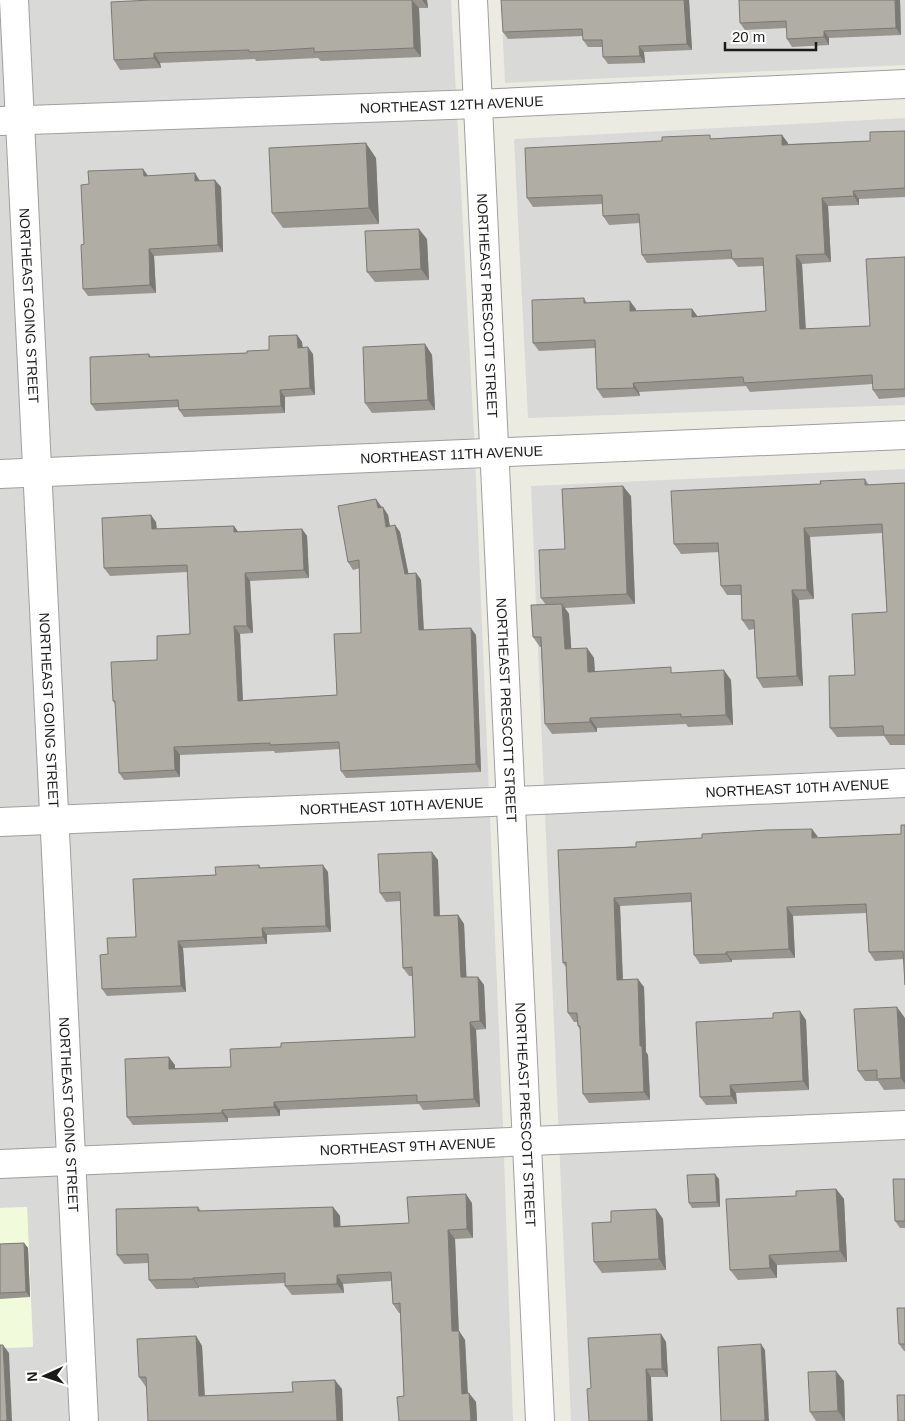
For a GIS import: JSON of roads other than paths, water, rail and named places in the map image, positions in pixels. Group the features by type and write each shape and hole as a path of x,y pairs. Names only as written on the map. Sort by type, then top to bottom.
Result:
{"street":[{"name":"NORTHEAST GOING STREET","path":"14,0 10,121 37,472 84,1421"},
{"name":"NORTHEAST PRESCOTT STREET","path":"472,0 540,1421"},
{"name":"NORTHEAST 12TH AVENUE","path":"10,121 477,104 905,84"},
{"name":"NORTHEAST 11TH AVENUE","path":"0,474 905,435"},
{"name":"NORTHEAST 10TH AVENUE","path":"0,822 905,783"},
{"name":"NORTHEAST 9TH AVENUE","path":"0,1164 905,1125"}]}
